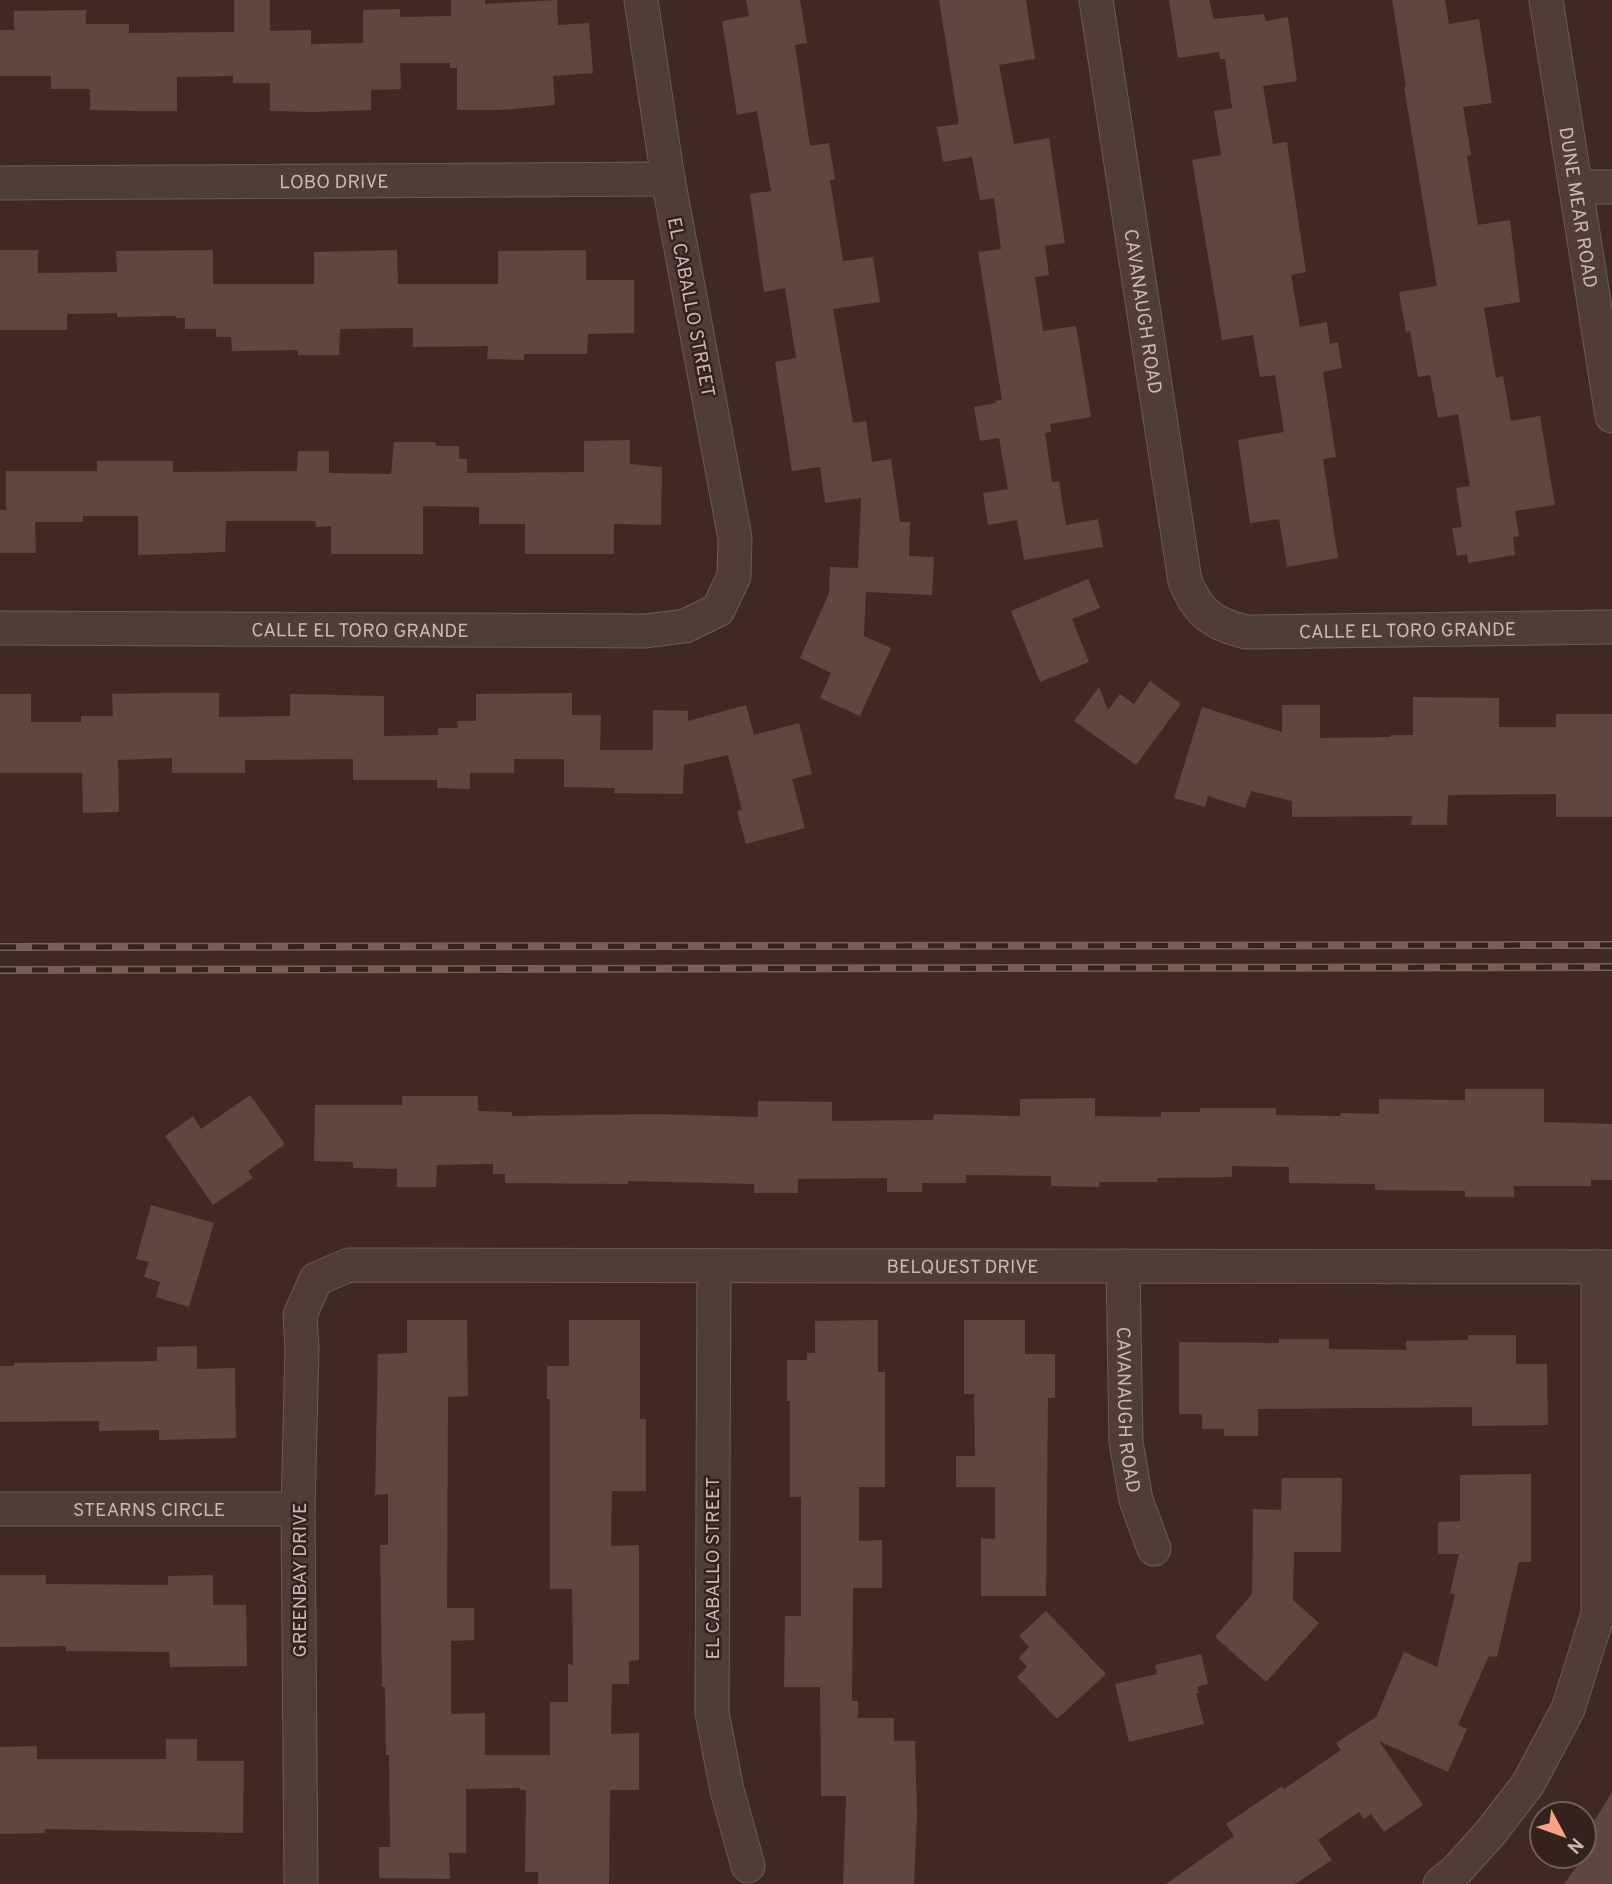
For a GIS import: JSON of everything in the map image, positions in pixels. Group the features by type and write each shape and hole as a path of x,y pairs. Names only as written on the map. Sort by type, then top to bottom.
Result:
{"street":[{"name":"EL CABALLO STREET","path":"642,0 668,179 735,538 734,576 718,610"},
{"name":"CAVANAUGH ROAD","path":"1096,0 1185,580 1193,599 1207,615"},
{"name":"DUNE MEAR ROAD","path":"1546,0 1612,416"},
{"name":"LOBO DRIVE","path":"0,183 668,179"},
{"path":"1576,187 1612,187"},
{"name":"CALLE EL TORO GRANDE","path":"0,628 645,631 685,626 718,610"},
{"name":"CALLE EL TORO GRANDE","path":"1207,615 1225,626 1246,632 1612,627"},
{"name":"BELQUEST DRIVE","path":"316,1279 349,1265 1605,1267"},
{"name":"EL CABALLO STREET","path":"714,1266 712,1713 727,1790 748,1866"},
{"name":"CAVANAUGH ROAD","path":"1123,1266 1126,1442 1136,1500 1154,1549"},
{"path":"1440,1884 1457,1870 1491,1832 1528,1784 1568,1709 1598,1614 1605,1267"},
{"name":"GREENBAY DRIVE","path":"301,1884 298,1509 302,1348 300,1315 316,1279"},
{"name":"STEARNS CIRCLE","path":"0,1509 298,1509"}],"building":[{"path":"234,0 270,0 270,31 311,30 311,44 363,43 363,10 400,9 400,17 451,16 451,0 485,0 485,4 557,0 558,25 589,23 593,73 553,76 555,105 503,110 457,110 457,68 450,68 450,63 400,63 401,89 371,90 371,110 313,112 270,111 270,83 233,83 233,76 177,77 177,111 136,111 90,110 90,89 51,89 51,76 0,76 0,30 14,30 14,11 86,10 86,24 129,24 129,33 234,32"},
{"path":"746,0 800,0 807,43 795,45 810,146 829,143 835,179 830,180 843,261 873,257 880,302 833,309 853,423 866,421 872,462 891,459 900,522 910,522 909,556 934,557 932,595 866,592 864,636 891,648 860,716 820,698 831,673 800,658 829,593 830,567 858,568 861,498 825,503 820,467 792,471 775,362 796,358 785,288 764,292 750,194 771,191 757,111 737,115 722,21 749,16"},
{"path":"939,0 1026,0 1035,59 999,65 1014,144 1049,138 1065,243 1045,246 1049,275 1035,277 1043,331 1076,326 1091,417 1050,424 1051,432 1045,433 1052,482 1059,481 1066,525 1098,519 1103,547 1024,560 1017,520 988,525 983,493 1008,489 999,438 980,441 974,407 1002,400 978,252 1001,249 994,198 980,200 972,157 943,162 937,127 959,124"},
{"path":"1169,0 1209,0 1214,19 1264,14 1266,21 1288,17 1297,81 1263,86 1273,144 1287,142 1306,272 1291,275 1300,327 1327,322 1330,344 1338,342 1342,368 1323,372 1336,457 1323,459 1338,558 1287,567 1279,519 1250,523 1238,440 1284,432 1275,375 1260,377 1253,335 1222,340 1192,160 1221,155 1214,111 1232,108 1225,59 1220,59 1219,52 1178,58"},
{"path":"1392,0 1445,0 1449,24 1479,19 1492,103 1463,107 1471,155 1467,156 1478,225 1510,220 1520,302 1484,308 1496,378 1503,376 1511,421 1540,416 1555,505 1515,511 1519,536 1513,537 1515,555 1468,563 1467,554 1457,556 1452,528 1462,527 1456,488 1470,486 1458,414 1438,418 1430,375 1418,377 1410,331 1406,332 1399,292 1437,286"},
{"path":"0,250 38,250 38,273 117,272 116,251 213,250 213,284 314,284 314,252 397,250 398,284 498,284 498,251 586,250 586,280 634,280 634,333 588,334 587,354 524,354 524,360 487,359 488,346 413,347 413,328 340,329 339,355 298,355 298,350 232,351 231,337 216,337 216,329 185,329 185,318 176,316 67,314 67,330 0,330"},
{"path":"630,440 630,464 662,467 661,525 614,524 614,554 525,554 525,524 479,524 479,507 423,506 423,554 331,554 331,526 316,527 315,521 226,521 225,552 138,555 138,516 83,516 83,522 35,522 36,553 0,553 0,510 6,510 6,471 97,471 97,461 173,461 173,472 297,471 298,451 329,451 329,473 391,474 394,442 435,442 436,446 459,446 459,459 467,459 467,473 584,472 584,441"},
{"path":"1088,579 1100,608 1072,619 1089,662 1040,682 1011,611"},
{"path":"1150,681 1181,704 1136,765 1074,721 1099,687 1108,710 1120,694 1134,704"},
{"path":"219,693 219,717 290,716 290,694 384,696 384,736 438,735 438,728 458,728 457,721 476,721 476,694 572,693 572,715 601,715 600,750 653,750 653,710 688,711 688,721 746,705 754,735 799,723 812,774 792,779 805,828 746,844 737,811 742,810 728,755 684,765 683,794 614,793 615,788 564,787 564,759 514,759 514,773 470,773 470,789 437,788 437,780 353,780 353,759 245,760 245,773 172,773 172,758 118,760 119,812 83,813 82,773 0,773 0,694 31,694 31,722 81,722 81,716 113,716 112,694"},
{"path":"1413,697 1499,698 1499,727 1556,727 1556,714 1612,714 1612,817 1556,817 1556,794 1448,795 1447,825 1411,825 1412,816 1292,817 1292,801 1251,791 1245,808 1208,796 1205,807 1174,798 1202,707 1282,732 1282,705 1320,705 1320,738 1390,737 1413,735"},
{"path":"1465,1089 1544,1089 1544,1122 1612,1124 1612,1180 1591,1180 1591,1186 1514,1186 1514,1197 1465,1197 1465,1191 1375,1190 1375,1184 1289,1183 1289,1167 1232,1166 1232,1177 1157,1178 1158,1182 1099,1182 1099,1187 1051,1186 1051,1176 966,1175 966,1183 922,1183 922,1192 887,1192 887,1178 798,1179 798,1193 754,1193 754,1184 628,1181 628,1184 505,1183 505,1174 493,1174 493,1164 437,1165 436,1187 397,1187 397,1169 353,1168 353,1162 314,1161 315,1105 402,1105 402,1096 478,1096 478,1111 512,1112 512,1116 656,1114 758,1117 758,1101 832,1102 832,1121 933,1120 934,1114 1020,1116 1020,1099 1095,1098 1095,1116 1161,1117 1161,1112 1200,1112 1200,1108 1276,1108 1276,1115 1340,1116 1341,1113 1379,1114 1379,1099 1465,1100"},
{"path":"250,1095 285,1144 248,1171 253,1178 213,1205 165,1136 193,1116 201,1129"},
{"path":"151,1205 214,1223 189,1307 156,1297 160,1282 144,1277 149,1262 136,1259"},
{"path":"407,1320 467,1320 468,1396 448,1397 447,1608 474,1608 474,1640 451,1641 451,1714 485,1713 485,1755 550,1755 550,1702 568,1702 568,1664 573,1665 572,1589 550,1589 550,1399 547,1399 547,1366 569,1366 569,1320 640,1320 640,1419 646,1419 646,1491 612,1491 611,1546 639,1545 639,1660 629,1661 629,1684 612,1684 611,1734 639,1733 639,1790 610,1790 609,1884 538,1884 538,1872 525,1872 526,1790 520,1788 466,1789 466,1853 449,1853 450,1879 379,1878 379,1847 390,1847 389,1755 386,1755 385,1687 382,1687 380,1545 388,1545 388,1494 375,1495 378,1354 407,1353"},
{"path":"878,1320 878,1372 885,1372 885,1487 859,1487 859,1541 882,1540 882,1588 853,1588 852,1701 858,1701 858,1718 894,1718 894,1741 915,1741 917,1815 914,1884 843,1884 846,1796 821,1796 820,1687 784,1687 785,1616 801,1616 801,1497 790,1497 790,1401 787,1401 787,1360 807,1360 807,1353 815,1353 815,1321"},
{"path":"964,1320 1025,1320 1025,1354 1055,1354 1055,1398 1048,1398 1046,1596 981,1596 981,1538 995,1539 995,1487 956,1487 956,1456 975,1456 974,1394 964,1394"},
{"path":"1468,1335 1516,1335 1516,1364 1547,1364 1548,1425 1472,1426 1472,1407 1258,1409 1258,1436 1224,1436 1224,1429 1202,1429 1202,1414 1179,1414 1179,1342 1279,1343 1279,1339 1329,1339 1329,1349 1406,1350 1406,1341 1468,1340"},
{"path":"197,1346 197,1369 235,1368 236,1438 159,1440 159,1430 99,1431 99,1421 0,1422 0,1366 14,1366 14,1363 157,1361 157,1347"},
{"path":"1531,1474 1531,1562 1519,1562 1497,1657 1489,1656 1458,1725 1467,1729 1448,1772 1379,1741 1423,1805 1384,1832 1371,1814 1364,1819 1359,1812 1318,1840 1332,1860 1295,1884 1166,1884 1234,1836 1226,1824 1341,1750 1336,1743 1376,1717 1404,1652 1437,1667 1455,1594 1450,1593 1459,1554 1438,1554 1438,1522 1460,1521 1460,1475"},
{"path":"1282,1478 1342,1478 1341,1552 1294,1552 1293,1600 1319,1623 1266,1682 1215,1637 1252,1594 1253,1509 1281,1510"},
{"path":"0,1575 46,1575 46,1584 168,1585 168,1576 213,1575 213,1605 246,1605 247,1666 170,1667 169,1652 66,1651 66,1646 0,1647"},
{"path":"1046,1611 1106,1674 1057,1719 1017,1677 1027,1667 1019,1658 1029,1647 1019,1636"},
{"path":"1201,1654 1208,1684 1197,1687 1199,1693 1196,1693 1204,1724 1129,1742 1115,1684 1157,1674 1155,1665"},
{"path":"166,1739 197,1739 197,1761 244,1761 243,1833 45,1829 45,1833 0,1834 0,1747 37,1746 37,1759 166,1759"},
{"path":"1612,1792 1612,1884 1564,1884 1574,1870 1598,1870 1598,1815"}],"railway":[{"path":"0,947 1612,945"},
{"path":"0,970 1612,967"}]}
